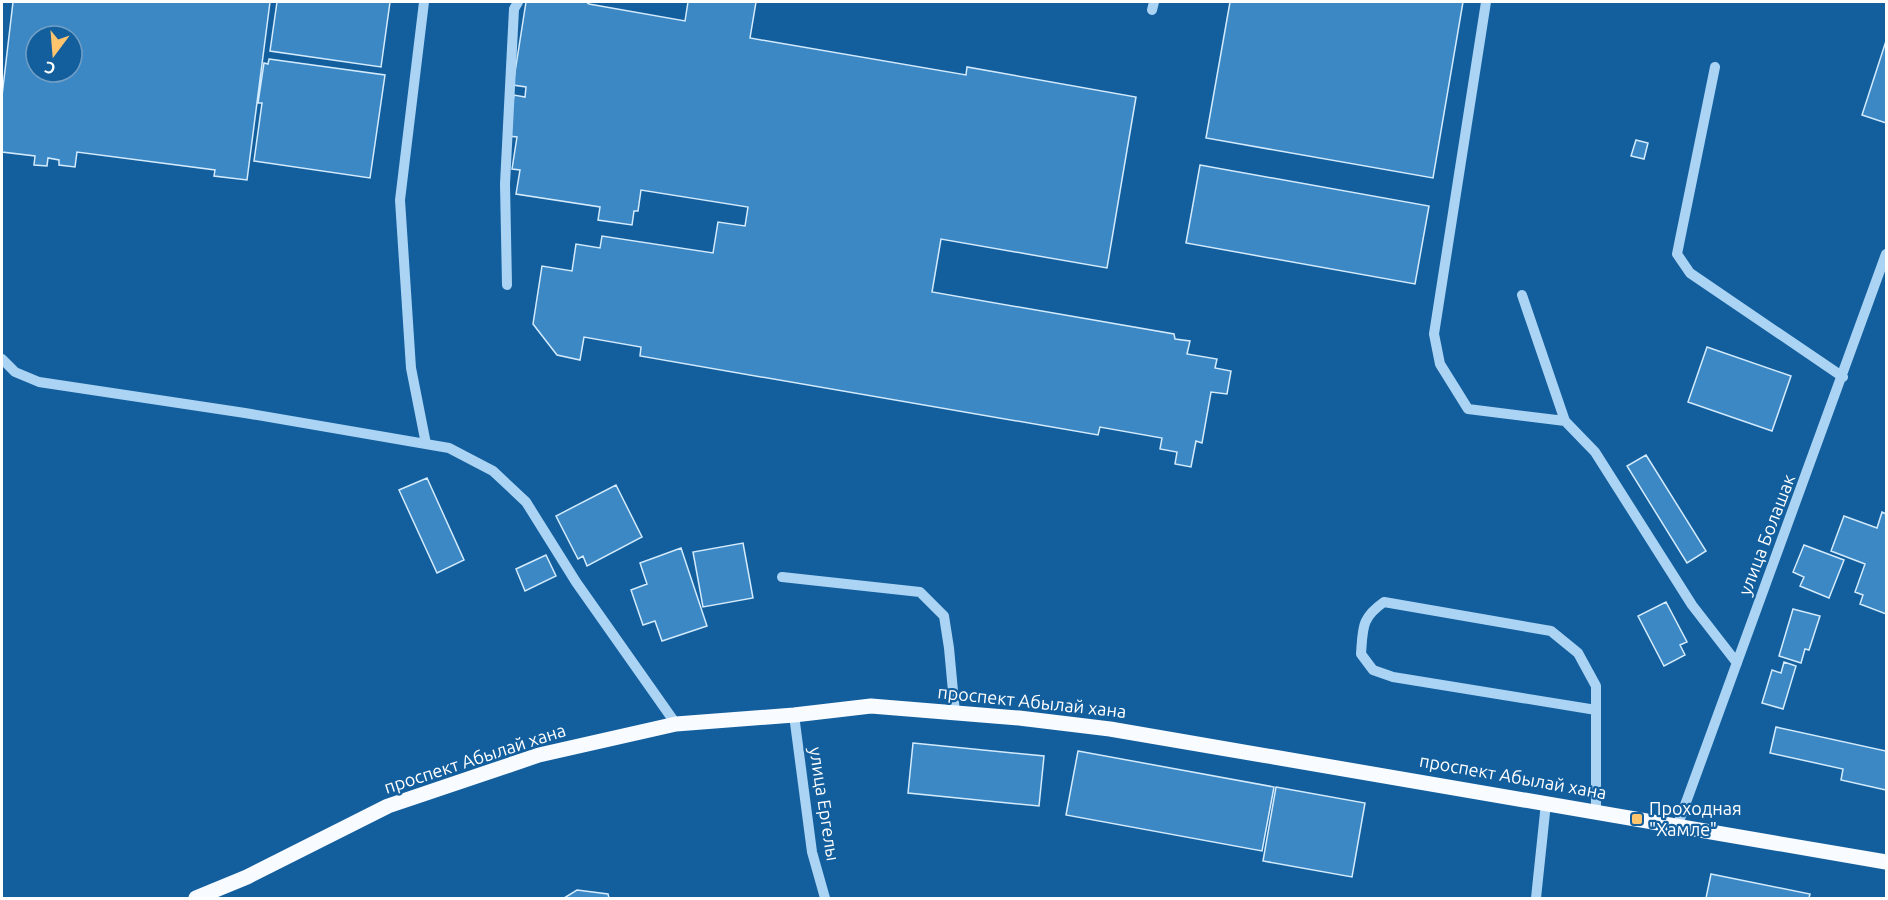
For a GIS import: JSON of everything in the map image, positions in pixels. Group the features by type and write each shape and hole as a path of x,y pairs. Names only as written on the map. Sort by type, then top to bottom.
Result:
{"main road":[{"name":"проспект Абылай хана","path":"196,898 247,877 388,806 539,755 676,724 794,715 870,706 1019,718 1110,729 1887,862"}],"street":[{"path":"424,2 400,200 411,368 426,444"},
{"path":"507,285 505,184 514,9 518,2"},
{"path":"1486,2 1434,334 1440,364 1468,410 1565,421"},
{"path":"1715,67 1677,254 1690,273 1843,377"},
{"name":"улица Болашак","path":"1677,827 1887,254"},
{"path":"1522,295 1565,421 1595,452 1692,605 1737,663"},
{"path":"2,359 15,372 39,382 245,413 449,448 493,471 526,502 576,582 676,724"},
{"path":"782,577 920,592 944,616 955,713"},
{"path":"1596,710 1393,677 1373,670 1361,654 1364,621 1384,602 1551,631 1578,653 1596,686 1596,710 1596,811"},
{"name":"улица Ергелы","path":"794,715 812,852 825,898"},
{"path":"1536,898 1546,803"}],"building":[{"path":"13,2 270,2 247,180 214,176 215,170 77,152 75,167 59,165 59,160 48,158 47,166 34,165 35,156 2,152 2,96"},
{"path":"277,2 390,2 381,67 270,51"},
{"path":"526,2 586,2 685,21 688,2 756,2 750,38 966,75 967,67 1136,97 1107,268 941,239 932,292 1174,334 1175,339 1190,341 1187,354 1217,359 1215,368 1231,371 1227,394 1211,392 1202,443 1196,441 1191,467 1175,464 1177,452 1160,449 1162,438 1100,427 1098,435 640,356 641,347 584,337 580,360 557,355 533,324 542,266 572,271 576,244 600,248 602,236 713,253 718,222 745,226 748,207 641,190 638,211 634,211 632,225 598,220 600,207 516,194 520,170 512,169 517,137 507,136 514,95 525,97 526,87 513,85"},
{"path":"1230,2 1463,2 1433,178 1206,138"},
{"path":"1886,41 1886,123 1862,115"},
{"path":"269,59 385,75 370,178 254,161 262,103 258,103 264,63 268,64"},
{"path":"1636,140 1648,143 1644,159 1631,156"},
{"path":"1200,165 1429,206 1415,284 1186,243"},
{"path":"1707,347 1791,376 1772,431 1688,402"},
{"path":"1646,455 1706,551 1687,563 1627,466"},
{"path":"427,478 464,560 437,573 399,490"},
{"path":"616,485 642,537 587,566 583,556 578,559 556,516"},
{"path":"1882,512 1886,514 1886,614 1860,604 1863,595 1855,592 1865,564 1831,551 1844,516 1877,528"},
{"path":"743,543 753,598 703,607 693,552"},
{"path":"1804,545 1844,560 1829,598 1800,586 1804,577 1793,572"},
{"path":"681,548 707,626 662,641 655,621 643,625 631,590 647,584 640,563"},
{"path":"546,555 556,576 525,591 516,569"},
{"path":"1666,602 1687,642 1680,645 1685,655 1664,666 1638,616"},
{"path":"1793,609 1820,616 1809,650 1805,649 1801,663 1779,656"},
{"path":"1784,662 1796,666 1783,709 1762,703 1772,670 1781,673"},
{"path":"1776,727 1886,751 1886,790 1841,780 1843,769 1770,753"},
{"path":"913,743 1044,756 1039,806 908,793"},
{"path":"1078,751 1274,787 1262,851 1066,815"},
{"path":"1276,787 1365,803 1352,877 1263,861"},
{"path":"1711,874 1810,894 1809,898 1706,898"},
{"path":"577,890 608,894 609,898 564,898"}],"place":[{"name":"Проходная \"Хамле\"","path":"1637,819"}]}
